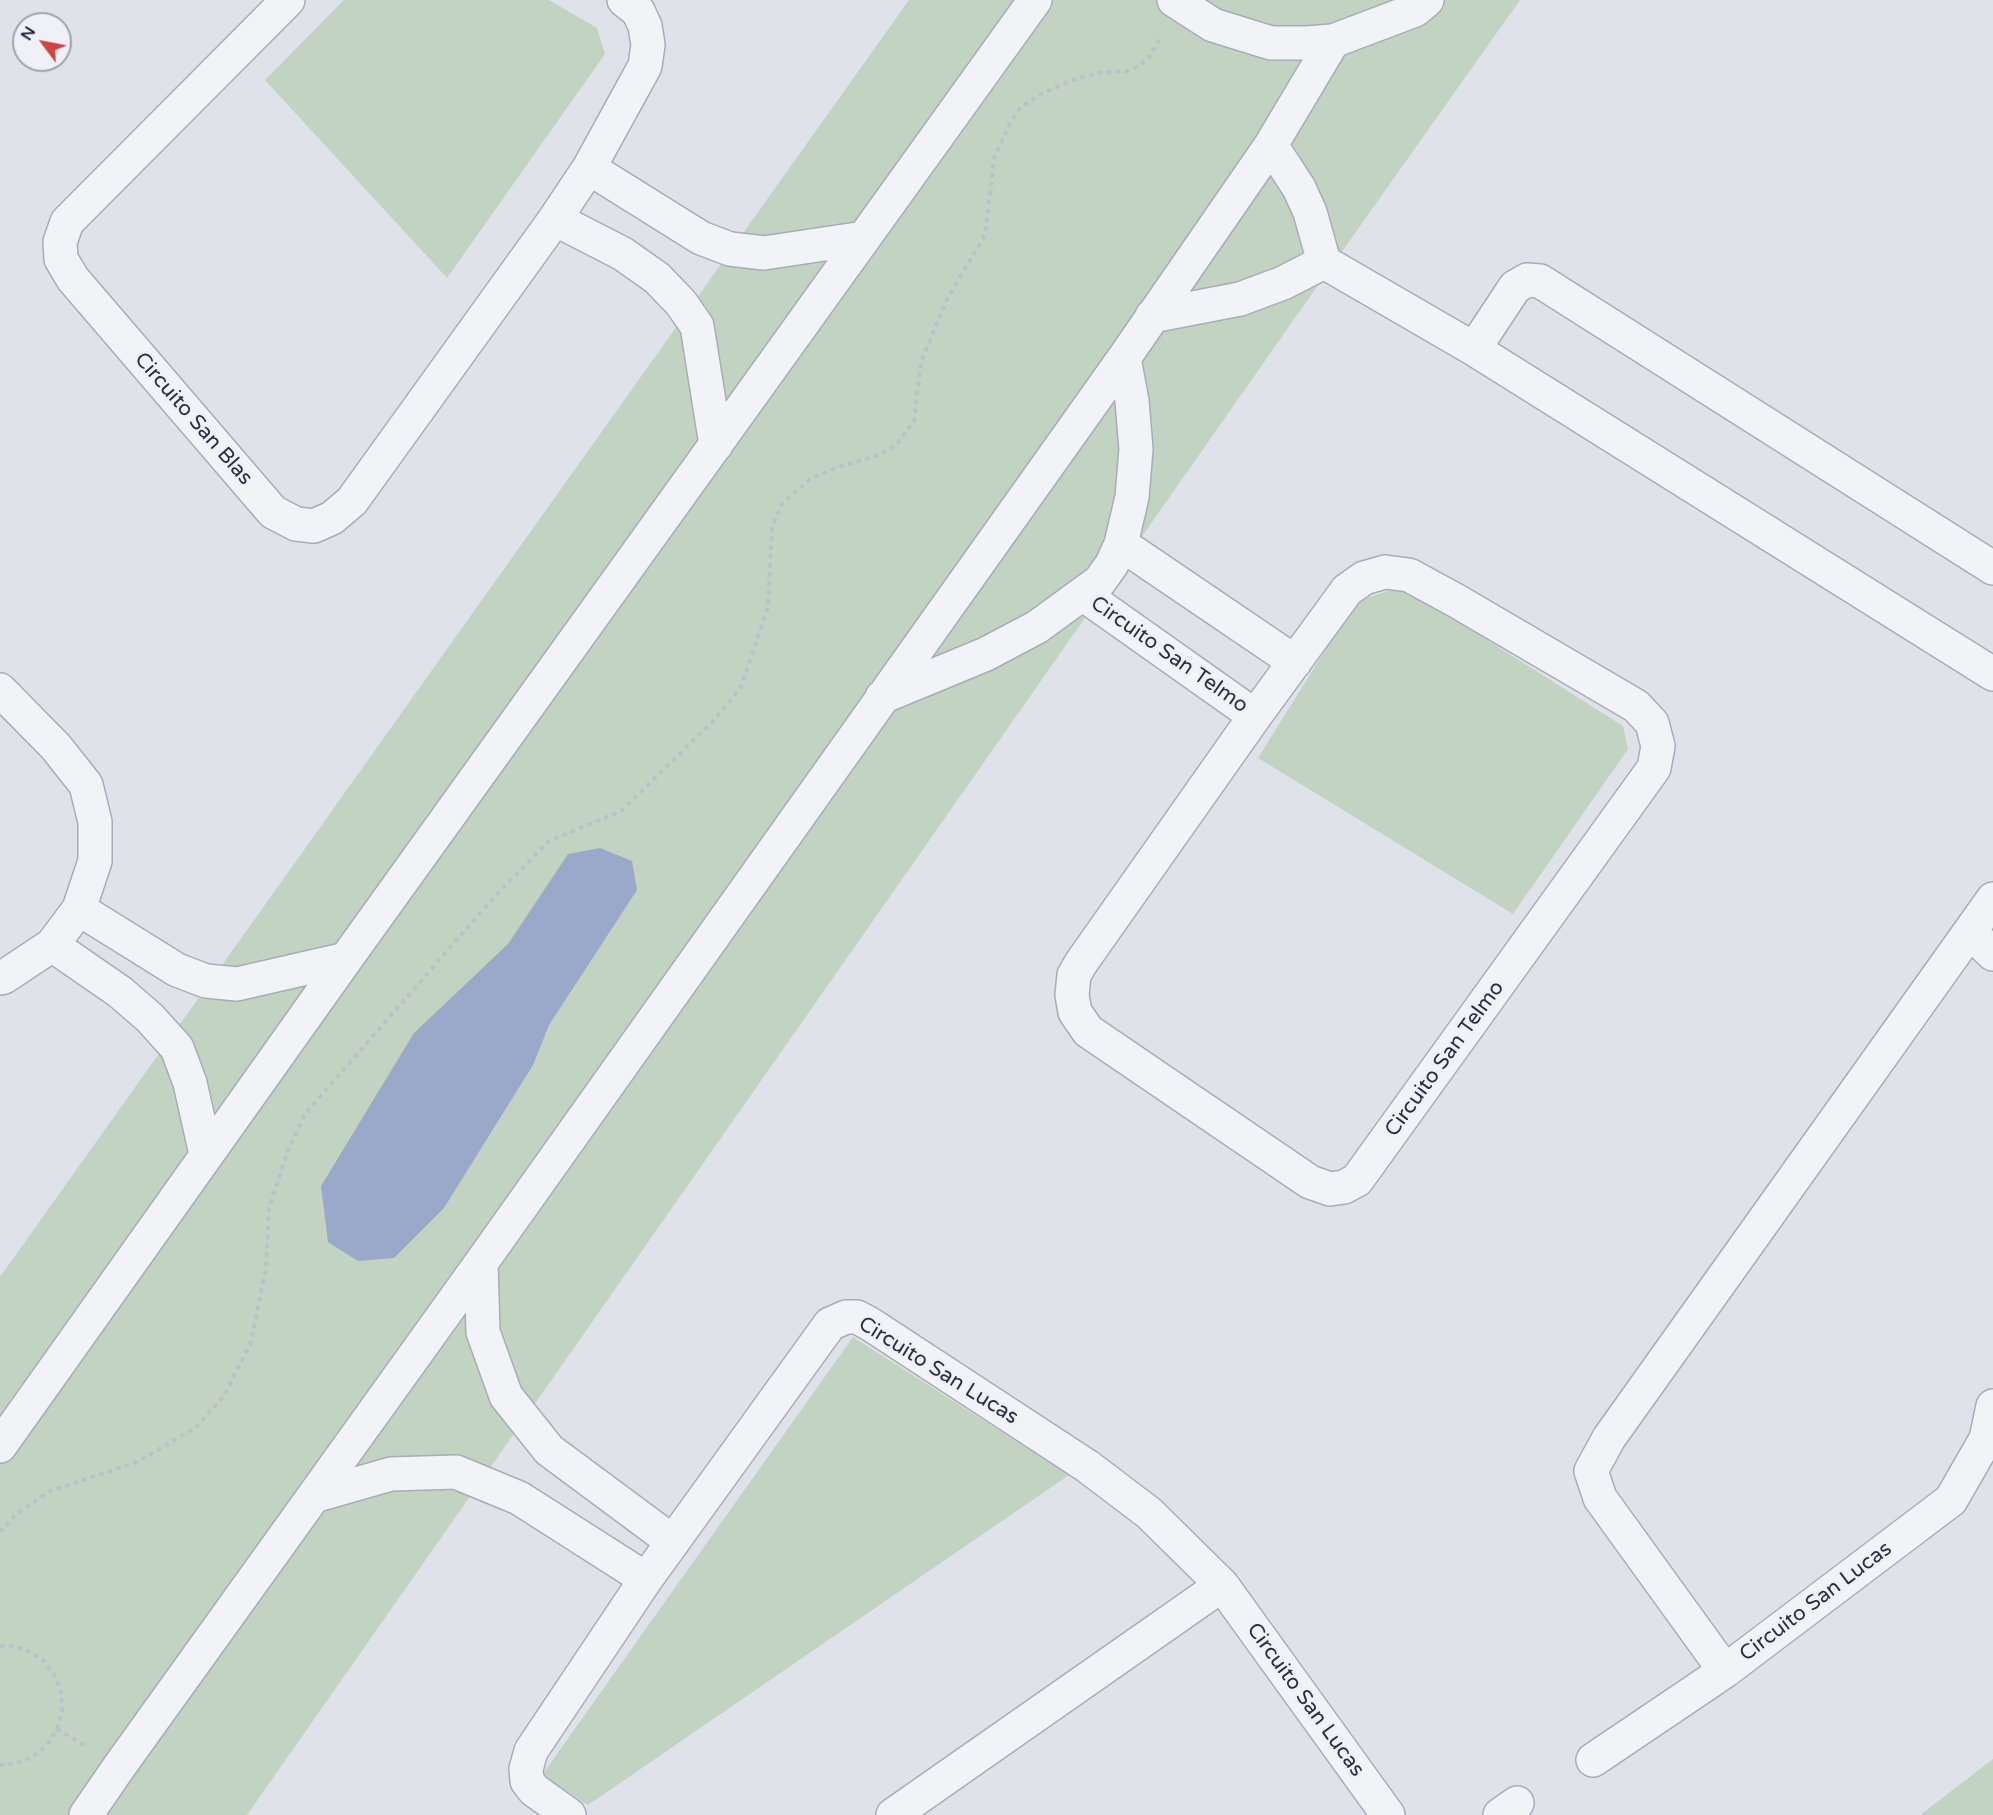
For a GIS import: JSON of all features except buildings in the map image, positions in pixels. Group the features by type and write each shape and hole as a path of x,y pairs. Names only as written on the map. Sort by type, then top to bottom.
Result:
{"street":[{"name":"Circuito San Blas","path":"288,0 67,222 60,242 61,259 73,279 273,512 296,524 314,526 332,518 352,501 555,219 589,168 645,66 648,45 645,26 638,11 624,0"},
{"path":"0,1446 346,958 1035,0"},
{"path":"1177,2 1213,25 1271,43 1306,43 1333,41 1415,10 1427,0"},
{"path":"87,1815 126,1757 481,1263 1124,358 1271,145 1333,41"},
{"path":"1271,145 1286,166 1306,204 1318,236 1324,262 1474,349 1993,674"},
{"path":"589,168 701,238 730,249 764,253 864,238"},
{"path":"555,219 623,254 657,278 681,303 697,326 716,445"},
{"path":"1152,316 1240,299 1283,283 1324,262"},
{"path":"1474,349 1515,287 1527,280 1540,281 1993,568"},
{"name":"Circuito San Telmo","path":"881,698 986,654 1036,627 1084,595 1100,581 1112,564 1121,544 1132,497 1136,449 1132,401 1124,358"},
{"path":"1121,544 1294,662"},
{"name":"Circuito San Telmo","path":"1385,572 1408,575 1636,706 1652,723 1658,746 1654,768 1357,1180 1344,1187 1330,1189 1310,1182 1088,1030 1076,1012 1072,995 1074,975 1081,963 1294,662 1347,590 1364,578 1385,572"},
{"name":"Circuito San Telmo","path":"1084,595 1255,716"},
{"path":"0,690 56,747 86,784 95,822 95,861 79,909 52,945 0,978"},
{"path":"1725,1671 1600,1498 1591,1471 1609,1438 1981,943 1993,898"},
{"path":"79,909 177,970 206,981 237,984 346,958"},
{"path":"52,945 120,992 150,1018 177,1048 190,1083 206,1154"},
{"path":"481,1263 483,1332 506,1396 549,1450 674,1542"},
{"name":"Circuito San Lucas","path":"569,1815 534,1790 527,1781 526,1769 531,1751 646,1579 830,1324 846,1317 857,1317 870,1324 1087,1466 1149,1513 1222,1585 1388,1815"},
{"name":"Circuito San Lucas","path":"1593,1760 1725,1671 1951,1500 1986,1439 1993,1406"},
{"path":"314,1496 391,1474 456,1472 519,1498 646,1579"},
{"path":"893,1815 1222,1585"}],"path":[{"path":"0,1532 16,1514 50,1491 137,1462 195,1428 224,1396 251,1342 266,1267 269,1208 288,1150 305,1114 495,896 549,841 621,811 714,720 741,687 768,607 771,587 772,527 782,504 810,479 835,468 876,456 897,444 914,421 921,362 947,299 985,235 994,158 1011,121 1021,107 1043,93 1078,78 1100,73 1128,71 1139,66 1148,58 1177,2"},
{"path":"0,1646 8,1645 26,1650 43,1660 54,1674 61,1692 62,1711 57,1729 47,1745 32,1757 15,1764 0,1765"}],"green space":[{"path":"344,0 549,0 597,28 605,54 447,278 265,80"},
{"path":"909,0 1520,0 247,1815 0,1815 0,1277"},
{"path":"1402,586 1623,726 1628,749 1513,914 1258,758 1355,602"},
{"path":"853,1337 1069,1475 588,1805 542,1775"},
{"path":"1993,1759 1993,1815 1920,1815"}],"water":[{"path":"600,848 632,861 637,890 549,1025 533,1065 444,1208 394,1258 358,1261 328,1242 321,1186 414,1033 508,944 568,854"}]}
